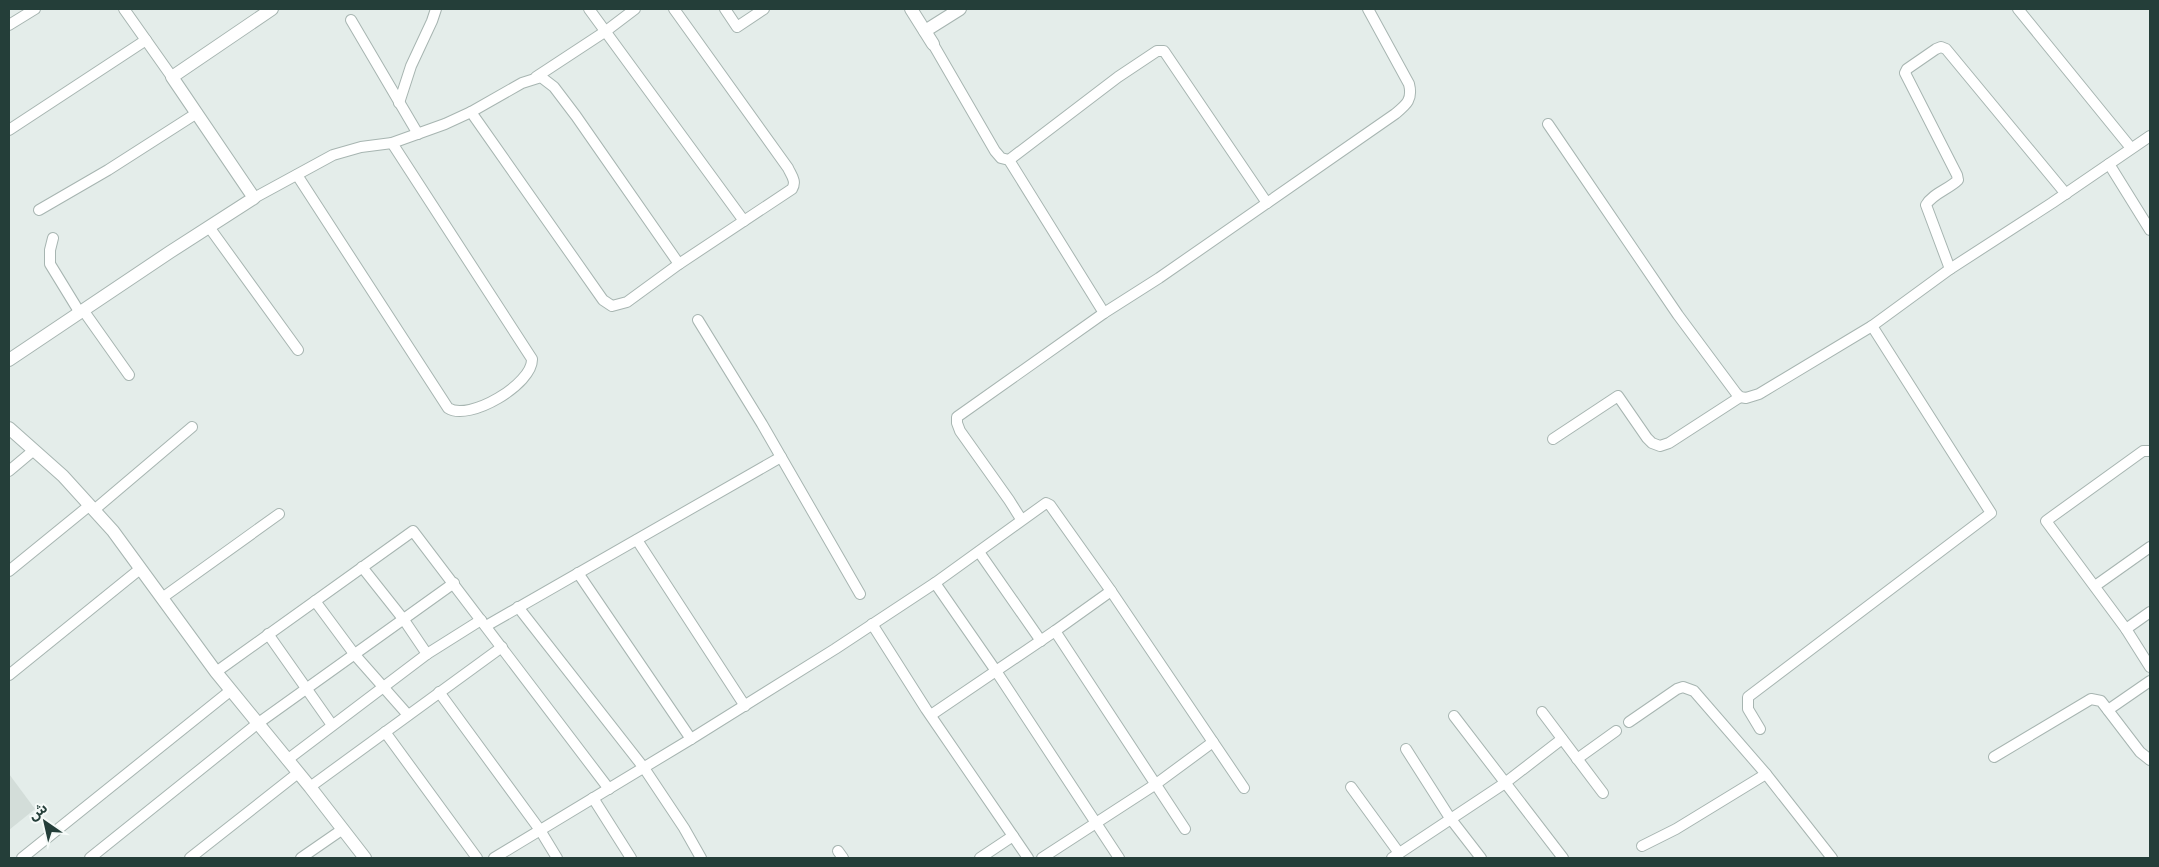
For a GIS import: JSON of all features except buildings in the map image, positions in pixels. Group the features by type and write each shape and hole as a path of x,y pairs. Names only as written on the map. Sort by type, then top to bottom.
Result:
{"street":[{"path":"9,25 35,9"},
{"path":"124,9 254,198"},
{"path":"172,77 272,9"},
{"path":"400,103 411,66 436,9"},
{"path":"590,9 744,221"},
{"path":"9,360 254,198 341,152 392,143 472,112 536,77 635,9"},
{"path":"472,112 606,303 616,306 627,302 679,264 792,189 794,181 788,168 674,9"},
{"path":"724,9 737,27 764,9"},
{"path":"911,9 995,151 1001,158 1009,160 1104,313"},
{"path":"925,32 960,9"},
{"path":"1020,519 1009,500 960,431 957,423 958,417 1104,313 1159,278 1395,114 1409,102 1411,91 1409,84 1368,9"},
{"path":"2018,9 2131,148"},
{"path":"351,20 418,134"},
{"path":"9,130 146,40"},
{"path":"1950,269 1926,205 1929,200 1958,180 1958,175 1905,73 1907,69 1936,49 1941,47 1946,49 2066,194"},
{"path":"1009,160 1118,77 1157,51 1164,51 1267,203"},
{"path":"536,77 541,77 549,82 571,108 679,264"},
{"path":"39,210 108,170 197,113"},
{"path":"1548,124 1678,315 1740,397"},
{"path":"1553,439 1618,396 1652,444 1660,446 1669,443 1740,397 1746,398 1759,394 1872,326 1950,269 2066,194 2150,136"},
{"path":"297,175 448,408 454,411 470,411 493,400 524,379 532,365 532,359 392,143"},
{"path":"2109,164 2150,230"},
{"path":"209,227 298,350"},
{"path":"53,238 50,250 50,264 82,312 129,375"},
{"path":"698,320 781,457 860,594"},
{"path":"1760,729 1748,709 1748,697 1752,693 1991,513 1872,326"},
{"path":"9,571 192,426"},
{"path":"9,428 63,476 92,507 230,691 310,787 365,858"},
{"path":"9,471 34,450"},
{"path":"2150,451 2144,451 2048,517 2046,521 2126,629 2150,667"},
{"path":"287,760 427,654 483,623 518,607 781,457"},
{"path":"494,858 745,706 935,583 979,552 1020,519 1046,503 1050,505 1111,591 1244,788"},
{"path":"162,598 279,514"},
{"path":"216,672 413,530 609,789"},
{"path":"637,540 745,706"},
{"path":"2095,586 2150,546"},
{"path":"979,552 1041,641"},
{"path":"362,567 404,620 427,654"},
{"path":"9,675 140,569"},
{"path":"578,573 691,739"},
{"path":"90,858 257,724 454,583"},
{"path":"935,583 996,671 1119,858"},
{"path":"931,715 1055,632 1111,591"},
{"path":"315,601 355,655 408,715"},
{"path":"518,607 644,768 684,828 701,858"},
{"path":"2126,629 2150,612"},
{"path":"872,624 1028,858"},
{"path":"1055,632 1185,829"},
{"path":"268,634 332,725"},
{"path":"310,787 502,647"},
{"path":"2108,710 2150,681"},
{"path":"1629,722 1677,690 1688,688 1694,691 1766,774 1832,858"},
{"path":"22,858 230,691"},
{"path":"439,692 540,830 557,858"},
{"path":"1994,757 2091,699 2101,701 2140,752 2150,760"},
{"path":"1542,712 1603,793"},
{"path":"1454,716 1563,858"},
{"path":"1577,759 1616,731"},
{"path":"385,732 477,858"},
{"path":"1351,787 1401,855 1450,818 1505,783 1562,739"},
{"path":"1042,858 1156,784 1214,742"},
{"path":"1406,749 1450,818 1481,858"},
{"path":"190,858 298,773"},
{"path":"1642,846 1676,829 1766,774"},
{"path":"593,798 631,858"},
{"path":"301,858 343,829"},
{"path":"980,858 1013,836"}],"shaded area":[{"path":"9,774 35,809 9,830"}]}
